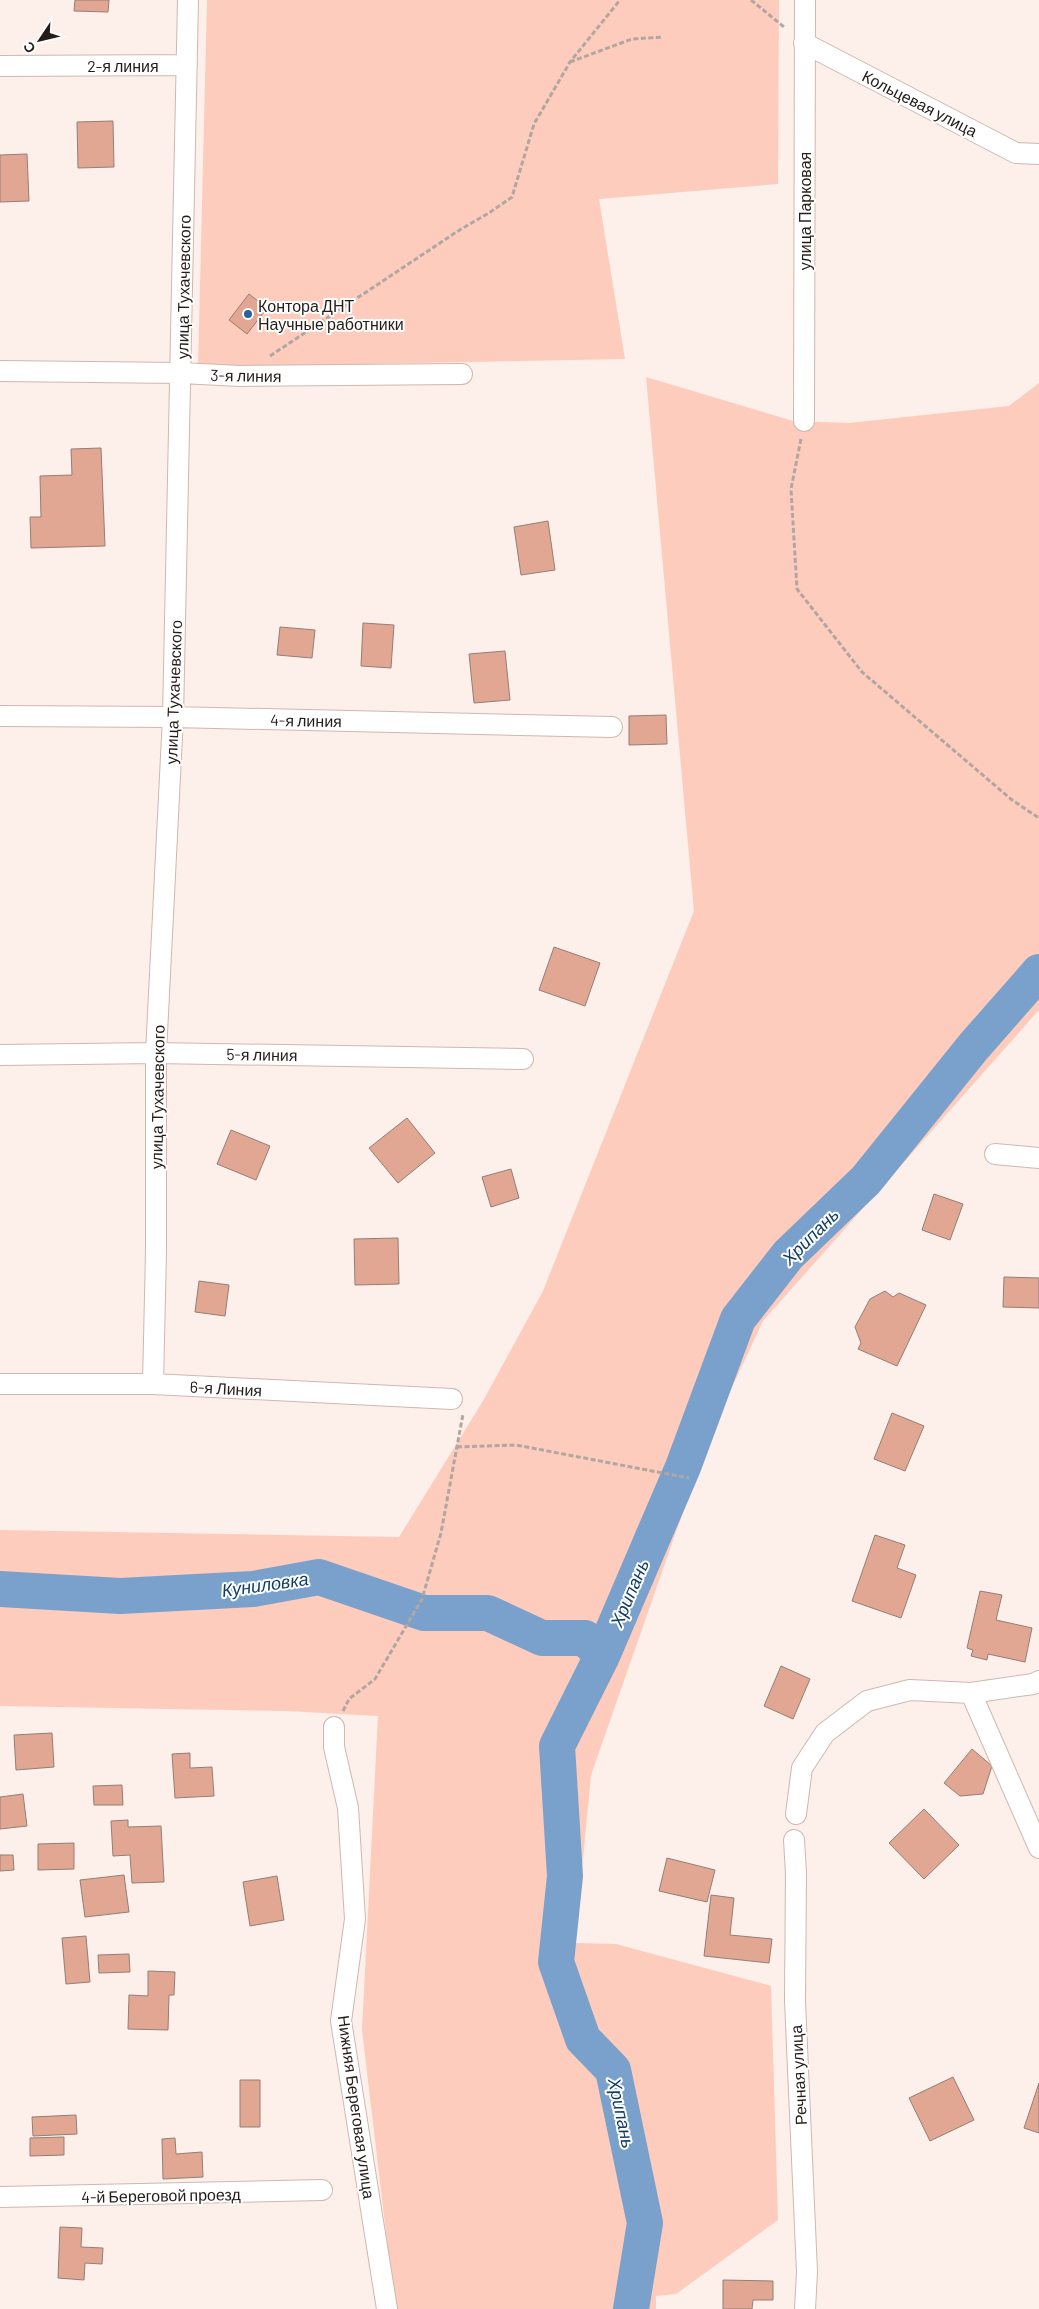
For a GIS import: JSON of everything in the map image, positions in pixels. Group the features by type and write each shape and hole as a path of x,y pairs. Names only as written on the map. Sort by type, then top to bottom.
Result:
{"street":[{"name":"улица Тухачевского","path":"153,1384 156,1252 156,1053 173,717 182,373 188,0"},
{"name":"улица Парковая","path":"804,421 805,0"},
{"name":"Кольцевая улица","path":"804,43 1016,153 1039,154"},
{"name":"2-я линия","path":"0,66 187,65"},
{"name":"3-я линия","path":"0,371 182,373 240,376 462,374"},
{"name":"4-я линия","path":"0,716 173,717 612,727"},
{"name":"5-я линия","path":"0,1055 156,1053 523,1059"},
{"path":"995,1154 1039,1158"},
{"name":"6-я Линия","path":"0,1384 153,1384 452,1399"},
{"path":"796,1814 802,1768 826,1733 867,1701 910,1690 971,1693 1033,1684 1039,1680"},
{"path":"971,1693 1039,1848"},
{"name":"Нижняя Береговая улица","path":"334,1727 334,1747 348,1808 355,1919 341,2021 387,2309"},
{"name":"Речная улица","path":"794,1840 796,1873 795,2001 807,2272 805,2309"},
{"name":"4-й Береговой проезд","path":"0,2197 322,2190"}],"path":[{"path":"240,376 461,229 489,214 512,196 534,124 570,62 620,0"},
{"path":"751,0 804,43"},
{"path":"570,62 632,39 663,37"},
{"path":"804,421 791,489 797,589 862,672 1012,800 1039,818"},
{"path":"334,1727 349,1699 375,1679 422,1599 441,1533 463,1410 452,1399"},
{"path":"457,1447 516,1445 689,1478"}],"shaded area":[{"path":"207,0 779,0 778,184 599,199 625,359 198,367"},
{"path":"646,377 793,421 849,423 1009,406 1039,383 1039,1010 763,1321 711,1432 591,1775 575,1943 616,1944 771,1986 778,2220 676,2294 656,2296 656,2309 395,2309 362,2030 378,1716 286,1711 0,1706 0,1530 399,1537 483,1401 543,1291 694,911"}],"building":[{"path":"75,0 109,0 108,12 74,11"},
{"path":"113,121 114,167 78,168 77,122"},
{"path":"27,154 29,201 0,202 0,155"},
{"name":"Контора ДНТ Научные работники","path":"249,294 267,308 247,334 229,320"},
{"path":"101,448 105,546 31,548 30,517 41,517 40,476 72,475 71,449"},
{"path":"548,521 555,570 521,575 514,527"},
{"path":"363,623 394,625 391,668 361,666"},
{"path":"280,627 315,630 312,658 277,655"},
{"path":"505,651 510,700 474,703 469,654"},
{"path":"666,715 667,744 629,745 629,716"},
{"path":"554,947 600,963 585,1006 539,990"},
{"path":"407,1118 435,1153 398,1183 369,1148"},
{"path":"231,1130 270,1146 256,1180 217,1164"},
{"path":"511,1169 519,1198 491,1207 482,1177"},
{"path":"934,1194 963,1204 950,1240 922,1230"},
{"path":"398,1238 399,1284 355,1285 354,1239"},
{"path":"1004,1277 1039,1278 1039,1308 1003,1307"},
{"path":"199,1281 229,1285 225,1316 195,1312"},
{"path":"885,1291 893,1297 899,1293 926,1305 897,1366 858,1349 861,1343 855,1327 870,1299"},
{"path":"892,1413 924,1426 905,1471 874,1459"},
{"path":"875,1535 905,1545 897,1568 916,1575 901,1618 852,1601"},
{"path":"980,1591 1002,1595 996,1620 1032,1628 1025,1662 988,1654 987,1660 971,1656 973,1650 967,1648"},
{"path":"781,1666 810,1679 793,1719 764,1706"},
{"path":"52,1733 54,1767 16,1770 14,1735"},
{"path":"972,1749 992,1766 983,1794 960,1796 944,1783"},
{"path":"190,1753 190,1768 212,1767 214,1796 175,1798 172,1754"},
{"path":"122,1785 123,1805 94,1805 93,1786"},
{"path":"23,1794 27,1826 0,1829 0,1797"},
{"path":"924,1809 959,1845 924,1879 889,1843"},
{"path":"128,1820 128,1827 161,1826 164,1882 132,1883 130,1855 113,1856 111,1821"},
{"path":"74,1843 74,1869 38,1870 38,1844"},
{"path":"0,1855 13,1855 14,1870 0,1871"},
{"path":"667,1858 715,1870 707,1902 659,1891"},
{"path":"124,1875 129,1912 85,1917 80,1880"},
{"path":"277,1876 284,1920 250,1926 243,1882"},
{"path":"711,1895 734,1898 730,1935 772,1939 769,1963 704,1956"},
{"path":"86,1936 90,1982 66,1984 62,1938"},
{"path":"129,1954 130,1972 99,1973 98,1955"},
{"path":"148,1971 175,1972 174,1995 169,1995 168,2030 128,2029 129,1995 148,1996"},
{"path":"953,2077 974,2120 930,2141 909,2098"},
{"path":"240,2080 260,2080 260,2127 240,2127"},
{"path":"1039,2083 1039,2133 1024,2128"},
{"path":"76,2115 77,2134 33,2136 32,2117"},
{"path":"64,2137 64,2155 30,2156 30,2138"},
{"path":"175,2138 176,2154 202,2152 203,2177 163,2179 162,2139"},
{"path":"60,2227 82,2228 81,2247 103,2248 102,2264 85,2263 84,2280 58,2278"},
{"path":"723,2280 773,2281 773,2300 753,2300 752,2309 723,2309"}],"waterway":[{"name":"Хрипань","path":"631,2309 645,2223 613,2070 583,2039 556,1962 565,1876 557,1746 602,1656 683,1467 738,1319 788,1255 866,1180 974,1046 1039,972"},
{"name":"Куниловка","path":"0,1589 120,1596 253,1589 319,1577 424,1613 488,1613 542,1638 585,1638 602,1656"}],"place":[{"name":"Контора ДНТ Научные работники","path":"248,314"}]}
